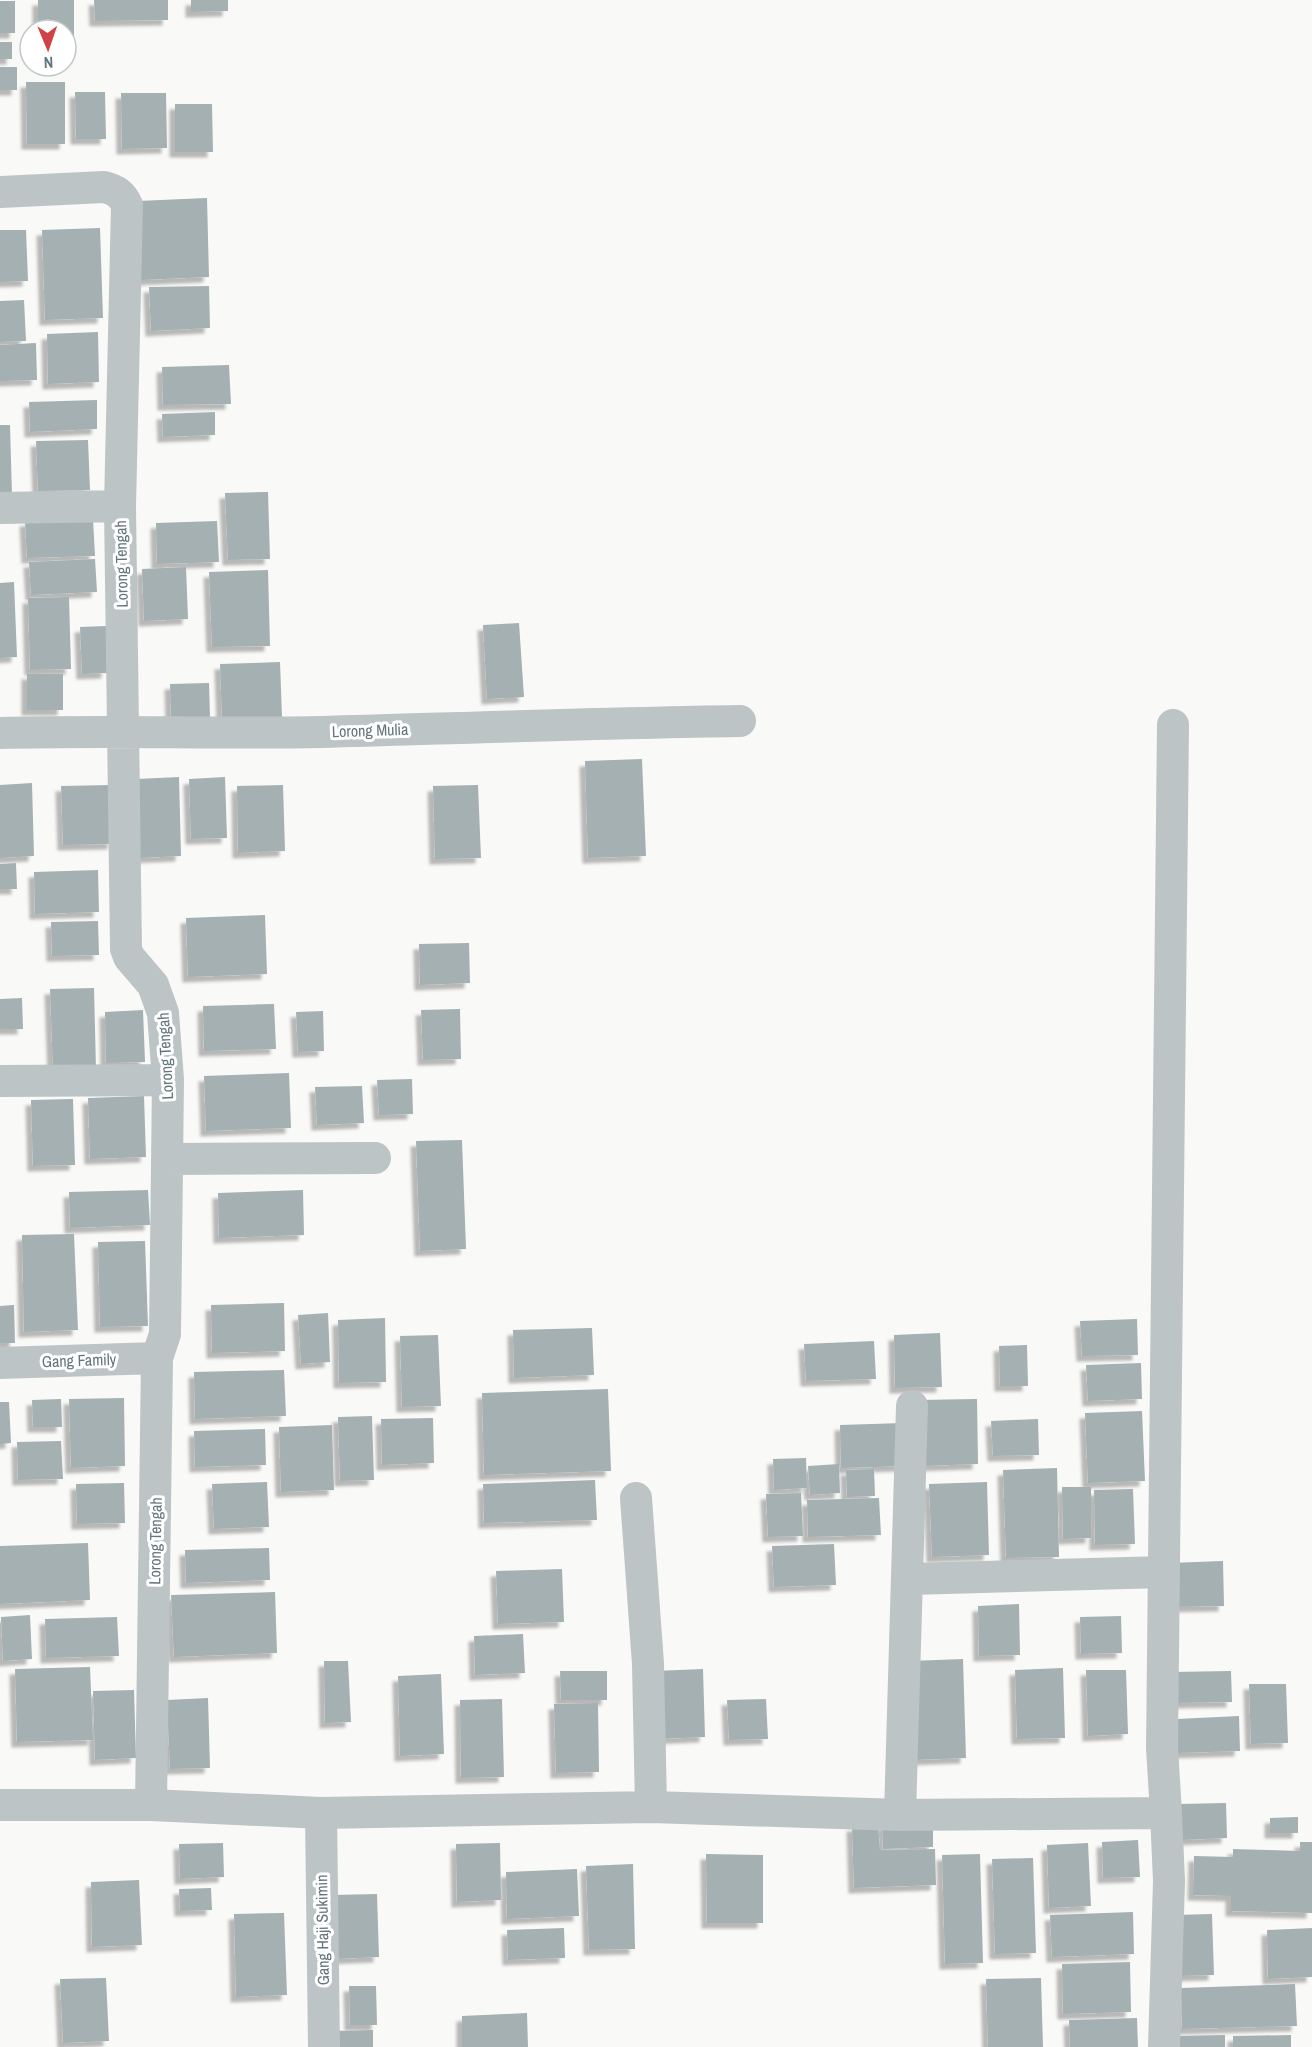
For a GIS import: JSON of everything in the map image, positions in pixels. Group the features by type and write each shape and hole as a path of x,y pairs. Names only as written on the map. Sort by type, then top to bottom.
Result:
{"street":[{"name":"Lorong Tengah","path":"0,192 104,187 114,190 123,197 128,219 120,506 126,949 129,957 153,985 162,1004 168,1080 165,1334 158,1358 151,1804"},
{"path":"0,508 120,506"},
{"name":"Lorong Mulia","path":"0,733 124,730 320,732 532,724 740,721"},
{"path":"1164,2047 1169,1881 1162,1748 1173,725"},
{"path":"0,1081 168,1080"},
{"path":"167,1159 375,1158"},
{"name":"Gang Family","path":"0,1363 158,1358"},
{"path":"900,1815 909,1579 912,1406"},
{"path":"636,1498 648,1664 651,1807"},
{"path":"909,1579 1164,1572"},
{"path":"0,1805 151,1804 321,1813 651,1807 900,1815 1166,1813"},
{"name":"Gang Haji Sukimin","path":"321,1813 324,2047"}],"building":[{"path":"38,0 74,0 74,18 38,18"},
{"path":"94,0 168,0 168,20 95,21"},
{"path":"191,0 228,0 228,11 191,12"},
{"path":"0,1 15,1 15,33 0,33"},
{"path":"0,42 12,42 12,59 0,59"},
{"path":"0,67 17,67 17,90 0,90"},
{"path":"26,82 65,82 65,144 27,144"},
{"path":"75,92 105,92 106,139 76,139"},
{"path":"121,93 166,93 167,148 122,149"},
{"path":"175,104 212,104 213,152 175,152"},
{"path":"207,198 209,277 141,280 138,201"},
{"path":"100,228 103,318 45,320 42,230"},
{"path":"0,230 26,230 28,281 0,282"},
{"path":"209,286 210,328 151,331 149,287"},
{"path":"24,300 26,341 0,342 0,301"},
{"path":"98,332 99,382 48,384 47,334"},
{"path":"36,343 37,380 0,381 0,345"},
{"path":"229,365 231,404 163,405 162,367"},
{"path":"97,400 97,429 30,432 29,402"},
{"path":"215,412 215,435 163,437 162,414"},
{"path":"0,425 10,425 12,496 0,496"},
{"path":"88,440 90,490 38,491 36,441"},
{"path":"268,492 270,559 228,560 225,493"},
{"path":"93,519 95,556 27,558 25,521"},
{"path":"217,521 219,562 157,564 156,523"},
{"path":"95,559 97,592 31,595 29,562"},
{"path":"186,567 188,619 144,621 142,569"},
{"path":"268,570 270,646 212,647 209,572"},
{"path":"14,582 17,657 0,658 0,583"},
{"path":"69,597 71,669 30,670 28,598"},
{"path":"519,623 524,697 487,699 483,625"},
{"path":"106,626 107,673 82,674 80,627"},
{"path":"280,662 282,717 222,719 220,664"},
{"path":"27,674 63,674 63,710 27,710"},
{"path":"209,683 210,717 171,718 170,684"},
{"path":"642,759 646,856 588,858 585,761"},
{"path":"179,777 181,856 139,858 137,779"},
{"path":"225,777 227,838 191,839 189,779"},
{"path":"32,783 34,856 0,858 0,785"},
{"path":"111,785 113,844 63,845 61,786"},
{"path":"283,785 285,851 238,853 237,786"},
{"path":"478,785 481,858 435,859 433,786"},
{"path":"16,863 17,889 0,889 0,864"},
{"path":"98,870 99,912 35,914 34,872"},
{"path":"265,915 267,974 188,977 186,918"},
{"path":"98,921 99,955 52,956 51,922"},
{"path":"469,943 470,983 420,985 419,944"},
{"path":"94,988 96,1069 53,1070 50,989"},
{"path":"22,998 23,1029 0,1029 0,999"},
{"path":"274,1004 276,1049 204,1051 203,1006"},
{"path":"460,1009 461,1059 423,1060 421,1010"},
{"path":"143,1010 145,1062 106,1063 105,1012"},
{"path":"323,1011 324,1051 298,1052 296,1012"},
{"path":"289,1073 291,1128 206,1131 204,1076"},
{"path":"412,1079 413,1114 379,1115 377,1080"},
{"path":"362,1086 364,1123 317,1125 315,1087"},
{"path":"144,1096 146,1157 90,1159 88,1098"},
{"path":"73,1099 75,1165 33,1166 31,1100"},
{"path":"462,1140 466,1249 420,1251 416,1141"},
{"path":"148,1190 150,1225 70,1228 69,1192"},
{"path":"303,1190 304,1235 219,1238 218,1193"},
{"path":"74,1234 78,1330 24,1332 22,1235"},
{"path":"145,1241 148,1326 100,1327 98,1242"},
{"path":"284,1303 285,1351 212,1353 211,1305"},
{"path":"14,1305 15,1343 0,1343 0,1306"},
{"path":"328,1313 330,1362 301,1364 298,1315"},
{"path":"385,1318 386,1382 339,1383 338,1320"},
{"path":"1137,1319 1138,1355 1082,1356 1080,1321"},
{"path":"592,1328 594,1375 514,1378 513,1330"},
{"path":"940,1333 942,1387 895,1388 894,1335"},
{"path":"438,1335 441,1406 402,1407 400,1336"},
{"path":"874,1341 876,1379 806,1381 804,1344"},
{"path":"1027,1345 1028,1386 1000,1386 999,1346"},
{"path":"1141,1363 1142,1399 1088,1401 1086,1365"},
{"path":"284,1370 286,1416 195,1419 194,1372"},
{"path":"608,1389 611,1471 484,1475 482,1393"},
{"path":"124,1398 125,1466 71,1468 69,1399"},
{"path":"61,1399 62,1427 33,1427 32,1400"},
{"path":"977,1399 978,1464 921,1466 919,1400"},
{"path":"0,1402 9,1402 11,1443 0,1444"},
{"path":"1142,1411 1145,1481 1088,1483 1085,1413"},
{"path":"372,1416 374,1480 340,1481 338,1417"},
{"path":"433,1418 434,1463 382,1465 381,1419"},
{"path":"1038,1419 1039,1455 993,1456 991,1421"},
{"path":"903,1423 904,1466 841,1468 840,1425"},
{"path":"332,1425 334,1490 281,1492 279,1427"},
{"path":"265,1429 266,1465 195,1467 194,1431"},
{"path":"61,1441 63,1479 18,1480 17,1442"},
{"path":"806,1458 807,1488 774,1490 773,1459"},
{"path":"839,1464 840,1493 810,1495 808,1466"},
{"path":"1057,1468 1059,1557 1006,1558 1003,1470"},
{"path":"874,1469 875,1496 847,1497 846,1470"},
{"path":"595,1480 597,1520 484,1523 483,1484"},
{"path":"267,1482 269,1527 214,1529 212,1484"},
{"path":"987,1482 989,1555 932,1557 929,1484"},
{"path":"124,1483 125,1523 77,1524 76,1484"},
{"path":"1062,1487 1091,1487 1091,1538 1063,1539"},
{"path":"1133,1489 1135,1544 1095,1545 1094,1490"},
{"path":"801,1493 803,1536 768,1537 766,1494"},
{"path":"879,1498 881,1535 808,1537 807,1500"},
{"path":"88,1543 90,1600 0,1604 0,1546"},
{"path":"834,1544 836,1585 774,1587 772,1546"},
{"path":"269,1548 270,1580 186,1583 185,1550"},
{"path":"1223,1561 1224,1606 1170,1607 1169,1563"},
{"path":"562,1569 564,1622 498,1624 496,1571"},
{"path":"275,1592 277,1653 174,1657 171,1595"},
{"path":"1019,1604 1020,1655 979,1656 978,1606"},
{"path":"30,1615 32,1659 3,1661 1,1617"},
{"path":"1121,1616 1122,1653 1081,1654 1080,1617"},
{"path":"117,1617 119,1656 46,1658 45,1619"},
{"path":"523,1634 525,1673 475,1675 474,1636"},
{"path":"963,1659 966,1758 913,1760 910,1661"},
{"path":"324,1661 348,1661 351,1722 325,1723"},
{"path":"90,1667 93,1740 17,1742 15,1669"},
{"path":"1063,1668 1065,1738 1017,1739 1015,1670"},
{"path":"703,1669 705,1737 658,1739 655,1671"},
{"path":"1086,1670 1126,1670 1128,1734 1088,1736"},
{"path":"560,1671 607,1671 607,1700 561,1700"},
{"path":"1231,1671 1232,1702 1173,1703 1172,1672"},
{"path":"441,1674 444,1754 400,1756 398,1676"},
{"path":"1249,1684 1286,1684 1288,1743 1251,1744"},
{"path":"134,1690 136,1758 95,1760 93,1691"},
{"path":"208,1698 210,1768 170,1769 167,1700"},
{"path":"502,1699 504,1777 461,1778 460,1700"},
{"path":"766,1699 768,1739 729,1740 727,1700"},
{"path":"598,1703 599,1772 556,1773 554,1704"},
{"path":"1239,1716 1240,1751 1178,1753 1177,1719"},
{"path":"1226,1803 1227,1838 1181,1840 1180,1804"},
{"path":"1298,1817 1298,1833 1270,1833 1270,1818"},
{"path":"933,1822 933,1847 883,1849 882,1824"},
{"path":"878,1825 880,1850 935,1849 936,1885 854,1888 852,1826"},
{"path":"1138,1840 1140,1877 1103,1878 1102,1842"},
{"path":"1300,1842 1312,1842 1312,1913 1231,1911 1231,1896 1193,1895 1194,1856 1233,1857 1233,1849 1300,1851"},
{"path":"223,1843 224,1877 180,1879 179,1844"},
{"path":"500,1843 501,1900 457,1902 456,1844"},
{"path":"1088,1843 1091,1906 1049,1908 1047,1845"},
{"path":"706,1854 763,1855 763,1923 707,1923"},
{"path":"980,1854 983,1963 945,1964 942,1855"},
{"path":"1033,1858 1036,1953 995,1954 992,1859"},
{"path":"633,1864 635,1949 589,1950 586,1866"},
{"path":"577,1869 579,1916 507,1919 506,1872"},
{"path":"139,1880 142,1945 92,1947 91,1882"},
{"path":"211,1888 212,1910 180,1911 179,1889"},
{"path":"377,1894 379,1957 334,1959 332,1895"},
{"path":"1133,1912 1134,1954 1052,1957 1050,1915"},
{"path":"284,1913 287,1995 236,1997 234,1914"},
{"path":"1212,1914 1214,1975 1177,1976 1175,1915"},
{"path":"564,1928 565,1958 508,1960 507,1930"},
{"path":"1312,1928 1312,1977 1268,1979 1267,1930"},
{"path":"1130,1962 1131,2012 1063,2014 1062,1964"},
{"path":"106,1978 109,2041 63,2043 60,1979"},
{"path":"1041,1978 1043,2047 988,2047 986,1979"},
{"path":"1295,1984 1297,2026 1182,2029 1181,1988"},
{"path":"349,1986 376,1986 377,2025 350,2025"},
{"path":"527,2013 528,2047 462,2047 462,2016"},
{"path":"1137,2018 1138,2047 1070,2047 1069,2020"},
{"path":"373,2030 373,2047 330,2047 330,2031"},
{"path":"1225,2035 1225,2047 1173,2047 1173,2036"},
{"path":"1291,2035 1291,2047 1233,2047 1233,2036"}]}
